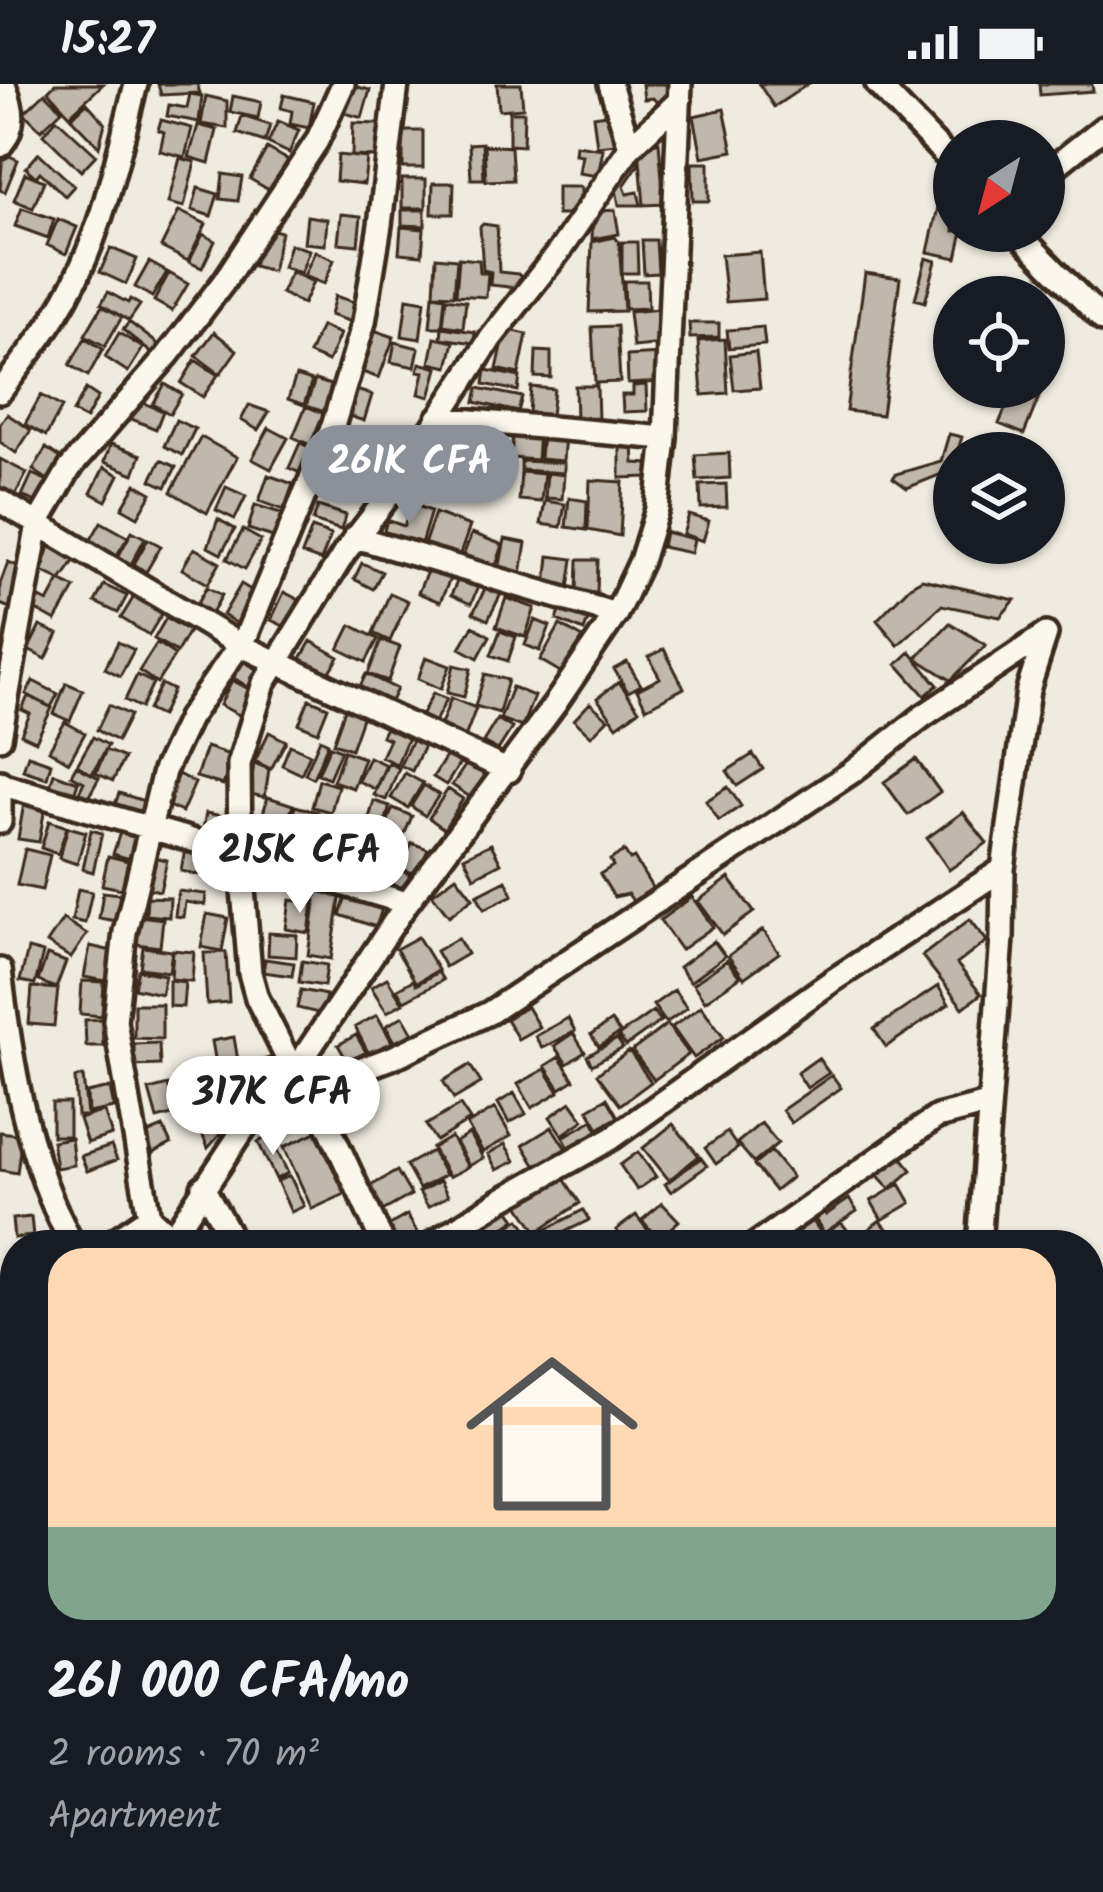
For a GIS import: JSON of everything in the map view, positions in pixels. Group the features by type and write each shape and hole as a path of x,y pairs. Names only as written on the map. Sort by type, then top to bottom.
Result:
{"street":[{"path":"0,146 14,115 4,84"},
{"path":"0,392 57,313 80,267 100,219 136,84"},
{"path":"0,738 38,524 70,468 223,283 316,141 343,84"},
{"path":"160,1230 149,1217 115,1021 125,932 164,771 190,718 240,645 334,423 364,322 397,84"},
{"path":"610,84 630,146"},
{"path":"877,84 933,142"},
{"path":"377,1230 311,1088 294,1072 257,998 250,973 240,853 239,764 248,724 274,662 356,537 630,146 680,92"},
{"path":"176,1230 247,1124 294,1072 407,903 508,771 616,614 640,561 657,509 665,438 680,92"},
{"path":"1065,158 1103,128"},
{"path":"1037,252 1103,320"},
{"path":"438,418 665,438"},
{"path":"0,501 240,645 508,771"},
{"path":"356,537 616,614"},
{"path":"311,1088 394,1057 489,1013 852,772 923,716 1046,634 1028,690 1004,869 980,1230"},
{"path":"0,822 0,784 407,903"},
{"path":"454,1230 612,1138 832,981 1004,869"},
{"path":"0,970 8,1040 37,1164 65,1230"},
{"path":"776,1230 937,1118 987,1103"},
{"path":"203,1187 227,1230"},
{"path":"130,1230 149,1217"}],"building":[{"path":"55,84 103,84 70,115 48,91"},
{"path":"158,84 197,84 200,93 161,95"},
{"path":"346,84 370,90 362,118 338,111"},
{"path":"497,84 521,84 523,108 499,110"},
{"path":"642,84 671,84 672,88 658,104 653,98 644,99"},
{"path":"759,84 808,84 774,107"},
{"path":"1039,84 1092,84 1093,91 1040,95"},
{"path":"45,93 62,110 41,130 24,113"},
{"path":"190,94 202,96 199,122 167,116 169,105 187,108"},
{"path":"284,95 314,102 309,128 290,124 292,111 281,108"},
{"path":"206,96 227,101 227,128 201,124"},
{"path":"233,96 261,102 258,118 230,112"},
{"path":"87,103 105,123 99,147 71,118"},
{"path":"724,109 733,151 702,157 694,116"},
{"path":"509,112 524,112 523,146 509,145"},
{"path":"612,113 616,144 597,146 593,116"},
{"path":"242,116 270,125 265,142 237,133"},
{"path":"57,119 96,155 81,171 43,134"},
{"path":"161,120 192,128 185,157 160,151"},
{"path":"278,121 299,130 289,153 268,143"},
{"path":"353,123 379,124 378,157 352,156"},
{"path":"198,125 217,130 209,163 189,157"},
{"path":"403,131 423,131 423,168 403,168"},
{"path":"659,142 664,204 644,205 639,148"},
{"path":"482,143 484,179 471,179 469,144"},
{"path":"484,145 511,147 513,180 486,181"},
{"path":"576,145 603,149 598,176 579,173 582,155 575,154"},
{"path":"267,148 288,160 271,191 250,179"},
{"path":"3,153 18,160 5,192 0,190"},
{"path":"39,153 74,186 65,196 40,172 36,177 26,168"},
{"path":"637,153 639,164 624,186 627,194 638,192 641,205 619,205 615,184"},
{"path":"338,155 367,158 364,184 336,181"},
{"path":"180,158 195,162 184,207 168,203"},
{"path":"692,163 709,163 709,201 693,201"},
{"path":"25,173 44,181 33,208 14,200"},
{"path":"223,174 242,177 238,201 220,199"},
{"path":"402,179 426,179 426,208 402,208"},
{"path":"433,183 454,183 453,214 432,214"},
{"path":"557,187 581,187 581,215 557,215"},
{"path":"198,188 218,194 211,216 192,210"},
{"path":"22,208 54,219 48,238 15,226"},
{"path":"402,210 425,210 425,226 402,225"},
{"path":"615,210 619,234 592,239 593,217"},
{"path":"179,211 206,224 188,261 161,247"},
{"path":"341,214 361,216 358,245 338,243"},
{"path":"307,216 327,219 325,245 304,243"},
{"path":"58,219 77,227 66,254 47,245"},
{"path":"483,224 497,226 499,272 518,274 520,288 490,285 491,272 483,270"},
{"path":"263,227 281,232 272,271 253,266"},
{"path":"401,227 424,229 422,255 399,253"},
{"path":"933,230 933,252 958,252 957,258 928,252"},
{"path":"203,234 215,241 202,268 189,262"},
{"path":"615,237 624,311 589,312 592,242"},
{"path":"642,240 656,240 658,273 644,274"},
{"path":"622,242 637,242 638,273 622,273"},
{"path":"290,244 309,250 301,273 283,267"},
{"path":"111,248 137,259 126,284 100,272"},
{"path":"315,251 334,260 324,284 304,276"},
{"path":"760,252 764,299 726,302 721,255"},
{"path":"436,257 457,259 454,295 434,294"},
{"path":"459,258 479,260 480,273 488,273 486,297 456,295"},
{"path":"926,258 936,261 925,302 915,299"},
{"path":"149,262 167,272 152,297 135,287"},
{"path":"291,272 313,282 303,304 281,293"},
{"path":"169,273 188,284 172,311 154,301"},
{"path":"865,273 900,278 882,415 846,411"},
{"path":"624,281 647,281 648,308 625,309"},
{"path":"108,292 140,305 129,321 101,304"},
{"path":"433,295 445,297 442,327 430,327"},
{"path":"335,296 360,304 355,323 330,315"},
{"path":"407,298 425,301 420,339 402,336"},
{"path":"446,298 466,301 463,328 443,325"},
{"path":"102,306 122,317 105,346 85,335"},
{"path":"660,309 663,344 633,347 629,312"},
{"path":"129,322 162,347 155,356 123,330"},
{"path":"689,323 719,323 719,337 690,338"},
{"path":"321,326 340,334 328,362 309,354"},
{"path":"617,326 620,382 595,383 592,327"},
{"path":"442,327 475,332 474,343 441,338"},
{"path":"763,327 765,345 729,348 727,330"},
{"path":"371,329 394,337 379,378 357,370"},
{"path":"506,329 527,334 519,374 497,369"},
{"path":"214,332 237,350 220,374 196,356"},
{"path":"119,333 143,348 128,372 105,357"},
{"path":"85,338 103,349 88,376 70,365"},
{"path":"435,338 454,342 448,367 430,363"},
{"path":"725,339 728,393 702,395 698,341"},
{"path":"395,342 419,348 415,367 391,362"},
{"path":"536,351 551,352 551,378 535,377"},
{"path":"756,352 760,388 734,390 730,355"},
{"path":"661,354 662,382 628,384 627,356"},
{"path":"195,360 218,375 203,397 181,383"},
{"path":"420,363 438,368 430,397 419,394 424,372 418,371"},
{"path":"486,370 520,377 518,391 484,384"},
{"path":"296,376 312,381 304,405 288,399"},
{"path":"315,380 337,387 328,413 306,406"},
{"path":"165,384 182,394 170,414 153,404"},
{"path":"646,385 647,411 623,412 622,395 633,395 633,386"},
{"path":"575,386 597,386 598,420 576,420"},
{"path":"531,387 554,389 551,415 529,413"},
{"path":"478,388 522,397 518,412 475,402"},
{"path":"86,389 98,397 86,419 73,412"},
{"path":"356,390 372,395 364,421 349,416"},
{"path":"41,395 62,407 46,436 25,424"},
{"path":"144,403 163,411 156,429 129,418"},
{"path":"249,405 269,412 258,430 241,420"},
{"path":"306,406 328,415 315,447 293,437"},
{"path":"1005,408 1035,408 1025,432 999,424"},
{"path":"7,414 31,430 16,453 0,442 0,424"},
{"path":"176,420 195,429 182,455 164,446"},
{"path":"459,422 489,424 487,453 457,450"},
{"path":"269,428 288,438 271,469 252,459"},
{"path":"513,429 539,431 537,460 511,458"},
{"path":"380,431 398,438 387,466 369,458"},
{"path":"542,431 565,433 563,461 540,459"},
{"path":"201,437 237,457 207,513 171,492"},
{"path":"300,443 318,451 307,476 289,468"},
{"path":"111,444 141,455 134,474 104,462"},
{"path":"620,445 633,445 634,463 649,464 649,477 620,478"},
{"path":"46,448 62,459 48,480 33,470"},
{"path":"344,452 364,460 350,495 330,486"},
{"path":"729,453 730,478 697,480 695,455"},
{"path":"476,455 501,459 496,490 471,486"},
{"path":"0,459 27,473 14,497 0,489"},
{"path":"161,460 176,467 166,487 151,480"},
{"path":"368,460 389,470 376,498 355,488"},
{"path":"521,461 564,463 564,473 521,470"},
{"path":"933,463 933,478 907,488 893,478"},
{"path":"104,467 119,475 106,501 91,493"},
{"path":"521,472 544,474 541,502 519,500"},
{"path":"547,473 564,475 562,499 545,498"},
{"path":"32,474 48,481 38,503 22,496"},
{"path":"268,475 293,484 284,510 259,501"},
{"path":"590,480 623,482 620,536 588,530"},
{"path":"136,484 152,493 138,517 122,508"},
{"path":"726,484 727,507 701,508 700,485"},
{"path":"226,487 246,496 235,519 216,510"},
{"path":"569,498 587,501 586,530 566,527"},
{"path":"545,501 565,504 561,527 541,524"},
{"path":"412,504 431,511 420,547 383,534 387,520 404,526"},
{"path":"255,505 284,514 276,538 248,529"},
{"path":"318,506 346,515 341,530 313,521"},
{"path":"435,513 470,526 458,560 423,547"},
{"path":"689,515 709,521 703,541 683,534"},
{"path":"218,519 235,529 221,554 208,547"},
{"path":"101,522 128,537 115,558 89,543"},
{"path":"312,528 331,535 321,561 302,554"},
{"path":"243,530 261,540 245,569 227,559"},
{"path":"132,531 145,538 130,566 117,559"},
{"path":"665,532 694,539 691,553 662,547"},
{"path":"472,533 503,545 495,568 463,556"},
{"path":"148,539 161,546 146,572 134,564"},
{"path":"505,539 526,543 521,574 499,570"},
{"path":"51,543 77,557 61,580 42,571"},
{"path":"194,548 220,563 208,584 182,569"},
{"path":"549,556 573,559 569,588 546,585"},
{"path":"578,560 598,560 597,593 577,592"},
{"path":"8,562 26,569 10,608 0,604 0,584"},
{"path":"362,563 382,572 373,589 354,579"},
{"path":"428,569 450,579 440,602 418,593"},
{"path":"460,575 479,584 471,604 451,595"},
{"path":"922,579 1015,600 1000,617 942,605 898,645 877,620"},
{"path":"60,580 75,588 56,621 34,609 40,598 48,602"},
{"path":"241,584 259,595 241,626 223,615"},
{"path":"104,585 127,596 118,613 95,602"},
{"path":"487,585 502,592 488,620 473,613"},
{"path":"207,587 222,595 209,618 194,609"},
{"path":"284,592 299,600 286,627 271,620"},
{"path":"390,593 408,601 390,641 373,633"},
{"path":"135,595 163,612 149,635 121,618"},
{"path":"506,598 535,608 525,637 496,627"},
{"path":"563,603 590,614 584,631 557,620"},
{"path":"166,618 189,631 177,652 154,639"},
{"path":"535,620 550,626 540,651 525,645"},
{"path":"950,623 986,645 951,680 916,658"},
{"path":"351,625 378,639 366,662 339,649"},
{"path":"560,625 583,638 562,673 540,660"},
{"path":"40,626 58,634 46,659 28,650"},
{"path":"473,626 490,636 478,658 460,648"},
{"path":"500,631 516,637 508,661 491,655"},
{"path":"381,640 400,647 388,681 368,674"},
{"path":"311,641 339,657 323,683 296,667"},
{"path":"118,642 134,650 120,676 105,668"},
{"path":"157,643 175,655 157,683 139,671"},
{"path":"664,649 684,688 646,708 637,690 660,678 649,657"},
{"path":"910,652 938,685 925,696 897,664"},
{"path":"426,657 450,666 441,689 418,679"},
{"path":"243,661 260,671 250,688 232,677"},
{"path":"627,662 641,685 628,692 614,669"},
{"path":"454,665 471,669 464,697 447,693"},
{"path":"366,674 397,689 388,707 357,692"},
{"path":"485,674 508,680 499,713 475,706"},
{"path":"137,675 153,683 141,708 125,700"},
{"path":"232,680 254,692 241,716 220,705"},
{"path":"33,681 58,694 51,707 26,694"},
{"path":"619,682 639,710 617,726 597,698"},
{"path":"66,683 83,690 70,721 54,714"},
{"path":"161,684 173,690 161,716 148,710"},
{"path":"512,687 534,696 522,727 500,719"},
{"path":"433,693 447,699 433,725 420,718"},
{"path":"28,696 52,708 36,741 21,734 30,714 22,710"},
{"path":"451,698 476,708 464,740 439,730"},
{"path":"309,699 328,707 318,732 299,724"},
{"path":"590,703 608,719 591,736 574,720"},
{"path":"109,705 130,715 117,741 97,730"},
{"path":"345,709 363,715 351,749 333,743"},
{"path":"497,719 512,728 498,750 483,742"},
{"path":"65,722 85,733 69,762 49,750"},
{"path":"387,725 409,735 397,764 381,757 389,739 382,736"},
{"path":"269,732 286,741 271,769 255,761"},
{"path":"93,737 108,745 92,774 77,765"},
{"path":"413,738 425,744 412,771 400,765"},
{"path":"320,739 328,743 313,778 305,774"},
{"path":"290,745 310,754 301,774 282,765"},
{"path":"330,746 341,750 329,778 318,774"},
{"path":"206,747 233,756 223,785 196,777"},
{"path":"106,750 124,758 113,781 96,773"},
{"path":"344,751 364,758 353,788 333,781"},
{"path":"753,754 763,769 737,786 727,771"},
{"path":"28,755 51,763 47,778 23,770"},
{"path":"447,755 460,763 446,785 433,777"},
{"path":"369,757 386,765 375,789 358,781"},
{"path":"916,759 940,792 908,815 884,782"},
{"path":"254,763 269,769 265,797 250,794"},
{"path":"388,763 399,768 386,800 374,795"},
{"path":"467,763 485,775 470,797 452,785"},
{"path":"76,766 99,778 85,803 76,798 84,782 71,775"},
{"path":"54,773 78,782 72,800 48,791"},
{"path":"405,773 423,783 408,808 391,798"},
{"path":"178,774 195,783 182,812 164,804"},
{"path":"319,780 338,786 331,812 312,807"},
{"path":"424,785 439,795 425,816 411,806"},
{"path":"728,787 741,806 719,821 706,801"},
{"path":"448,789 463,799 444,829 429,818"},
{"path":"119,793 144,801 139,819 113,810"},
{"path":"268,797 293,805 282,838 258,830"},
{"path":"374,801 390,806 383,830 367,825"},
{"path":"24,803 45,807 39,842 18,839"},
{"path":"295,806 318,812 308,848 285,841"},
{"path":"393,808 412,816 403,838 384,830"},
{"path":"963,812 987,843 949,870 927,838"},
{"path":"206,813 228,817 224,838 202,834"},
{"path":"348,820 387,835 372,879 344,869 349,854 337,849"},
{"path":"49,821 67,827 58,854 41,848"},
{"path":"68,827 86,832 77,864 59,858"},
{"path":"91,830 102,833 93,872 83,869"},
{"path":"120,832 137,837 130,859 113,854"},
{"path":"412,843 428,849 418,875 402,869"},
{"path":"491,844 501,863 474,877 464,857"},
{"path":"25,849 50,855 42,890 17,885"},
{"path":"185,849 215,855 211,877 181,871"},
{"path":"624,851 630,860 634,858 653,889 633,901 628,894 614,897 600,874"},
{"path":"108,856 128,861 122,889 102,885"},
{"path":"147,856 167,860 160,891 141,887"},
{"path":"380,862 410,874 404,892 373,881"},
{"path":"456,876 473,898 449,916 432,894"},
{"path":"729,878 754,912 723,935 698,901"},
{"path":"506,880 513,895 484,909 477,895"},
{"path":"318,883 342,886 331,959 308,955"},
{"path":"78,889 92,892 85,923 72,920"},
{"path":"178,891 206,894 205,905 185,902 183,917 175,916"},
{"path":"103,892 120,894 116,921 99,918"},
{"path":"347,894 383,906 376,927 340,915"},
{"path":"147,897 170,898 169,917 146,915"},
{"path":"692,897 713,927 681,950 660,920"},
{"path":"290,900 313,903 309,933 286,929"},
{"path":"207,914 228,918 222,951 201,947"},
{"path":"139,916 163,919 160,947 136,944"},
{"path":"63,919 87,934 71,958 47,943"},
{"path":"970,919 987,941 957,964 981,994 963,1008 922,956"},
{"path":"763,930 779,953 744,978 728,956"},
{"path":"269,933 297,935 296,957 268,955"},
{"path":"418,937 438,970 416,983 396,949"},
{"path":"458,938 467,954 445,967 436,951"},
{"path":"714,941 725,956 690,982 679,967"},
{"path":"90,946 112,951 106,981 84,977"},
{"path":"143,947 172,951 169,972 140,968"},
{"path":"28,949 43,953 35,984 20,981"},
{"path":"173,950 194,952 192,981 171,979"},
{"path":"226,952 229,1002 207,1004 204,953"},
{"path":"47,955 66,962 56,988 38,981"},
{"path":"265,959 294,963 292,976 263,972"},
{"path":"727,960 740,977 705,1001 693,984"},
{"path":"302,961 327,965 324,986 299,982"},
{"path":"138,970 165,975 161,994 134,988"},
{"path":"438,972 443,980 404,1001 397,989"},
{"path":"387,978 403,1003 387,1012 371,987"},
{"path":"169,980 185,982 183,1007 169,1006"},
{"path":"82,981 104,982 102,1016 80,1014"},
{"path":"938,986 949,1004 886,1047 874,1029"},
{"path":"32,987 58,989 54,1026 29,1024"},
{"path":"301,990 326,995 322,1014 297,1008"},
{"path":"674,990 687,1008 666,1023 653,1005"},
{"path":"134,1004 162,1004 162,1039 134,1038"},
{"path":"701,1006 724,1037 694,1058 672,1027"},
{"path":"527,1007 539,1027 518,1039 506,1019"},
{"path":"653,1011 661,1021 626,1046 618,1036"},
{"path":"377,1015 392,1042 369,1054 355,1027"},
{"path":"403,1016 414,1035 397,1045 386,1026"},
{"path":"568,1018 575,1031 542,1048 535,1036"},
{"path":"102,1019 103,1046 86,1046 85,1020"},
{"path":"611,1021 620,1033 599,1047 591,1035"},
{"path":"667,1024 689,1054 654,1080 632,1051"},
{"path":"573,1033 585,1052 567,1064 554,1046"},
{"path":"356,1035 366,1052 348,1062 338,1045"},
{"path":"234,1037 238,1061 216,1064 212,1041"},
{"path":"617,1039 623,1048 592,1065 587,1056"},
{"path":"159,1043 160,1065 134,1066 134,1044"},
{"path":"629,1051 651,1082 620,1105 597,1074"},
{"path":"273,1057 279,1078 256,1085 250,1064"},
{"path":"559,1057 574,1080 560,1089 545,1066"},
{"path":"818,1058 829,1073 807,1088 797,1073"},
{"path":"470,1065 481,1083 454,1099 443,1081"},
{"path":"545,1069 559,1092 532,1108 518,1084"},
{"path":"238,1071 246,1098 227,1104 219,1077"},
{"path":"832,1075 841,1088 791,1123 782,1110"},
{"path":"83,1076 87,1116 77,1116 75,1078"},
{"path":"373,1076 379,1089 350,1103 343,1090"},
{"path":"213,1078 222,1102 192,1113 183,1089"},
{"path":"168,1085 176,1114 157,1119 149,1090"},
{"path":"110,1088 114,1108 88,1113 87,1093"},
{"path":"514,1093 526,1114 509,1123 498,1103"},
{"path":"607,1098 618,1117 599,1128 588,1109"},
{"path":"571,1102 584,1120 562,1135 550,1117"},
{"path":"52,1103 69,1103 69,1136 52,1136"},
{"path":"460,1105 470,1120 436,1141 426,1125"},
{"path":"226,1106 232,1121 208,1148 195,1117"},
{"path":"495,1108 511,1136 483,1152 467,1125"},
{"path":"104,1111 112,1135 87,1143 79,1119"},
{"path":"593,1120 601,1136 571,1152 563,1137"},
{"path":"761,1123 778,1143 754,1163 737,1143"},
{"path":"673,1124 699,1156 669,1180 643,1148"},
{"path":"163,1127 171,1144 153,1153 144,1135"},
{"path":"552,1127 568,1152 538,1170 523,1145"},
{"path":"0,1132 22,1135 17,1173 0,1170"},
{"path":"316,1132 345,1194 312,1209 284,1147"},
{"path":"727,1132 738,1148 716,1164 705,1148"},
{"path":"469,1134 483,1158 469,1166 456,1142"},
{"path":"270,1136 288,1173 276,1179 258,1142"},
{"path":"451,1137 468,1167 449,1177 432,1148"},
{"path":"71,1138 74,1165 56,1168 52,1141"},
{"path":"505,1144 515,1161 497,1170 488,1154"},
{"path":"111,1146 117,1160 87,1171 81,1156"},
{"path":"895,1149 912,1170 890,1189 872,1169"},
{"path":"432,1151 445,1175 419,1189 406,1165"},
{"path":"771,1151 792,1177 775,1191 754,1165"},
{"path":"638,1152 656,1177 637,1190 620,1165"},
{"path":"701,1158 707,1166 671,1192 665,1184"},
{"path":"397,1171 411,1195 379,1213 365,1189"},
{"path":"561,1174 580,1203 536,1230 518,1203"},
{"path":"290,1176 304,1206 291,1212 277,1181"},
{"path":"440,1181 448,1196 428,1207 419,1192"},
{"path":"900,1184 911,1203 882,1220 871,1201"},
{"path":"849,1199 857,1211 822,1230 812,1214 821,1208 826,1215"},
{"path":"662,1203 679,1221 668,1230 650,1230 642,1220"},
{"path":"505,1204 516,1219 500,1230 474,1226"},
{"path":"583,1210 589,1220 569,1230 545,1230"},
{"path":"806,1212 819,1230 788,1230 786,1227"},
{"path":"407,1215 416,1230 385,1230"},
{"path":"636,1215 648,1230 616,1230"},
{"path":"31,1217 32,1230 13,1230 12,1219"},
{"path":"520,1219 528,1230 503,1230"},
{"path":"880,1220 888,1230 868,1230"}]}
